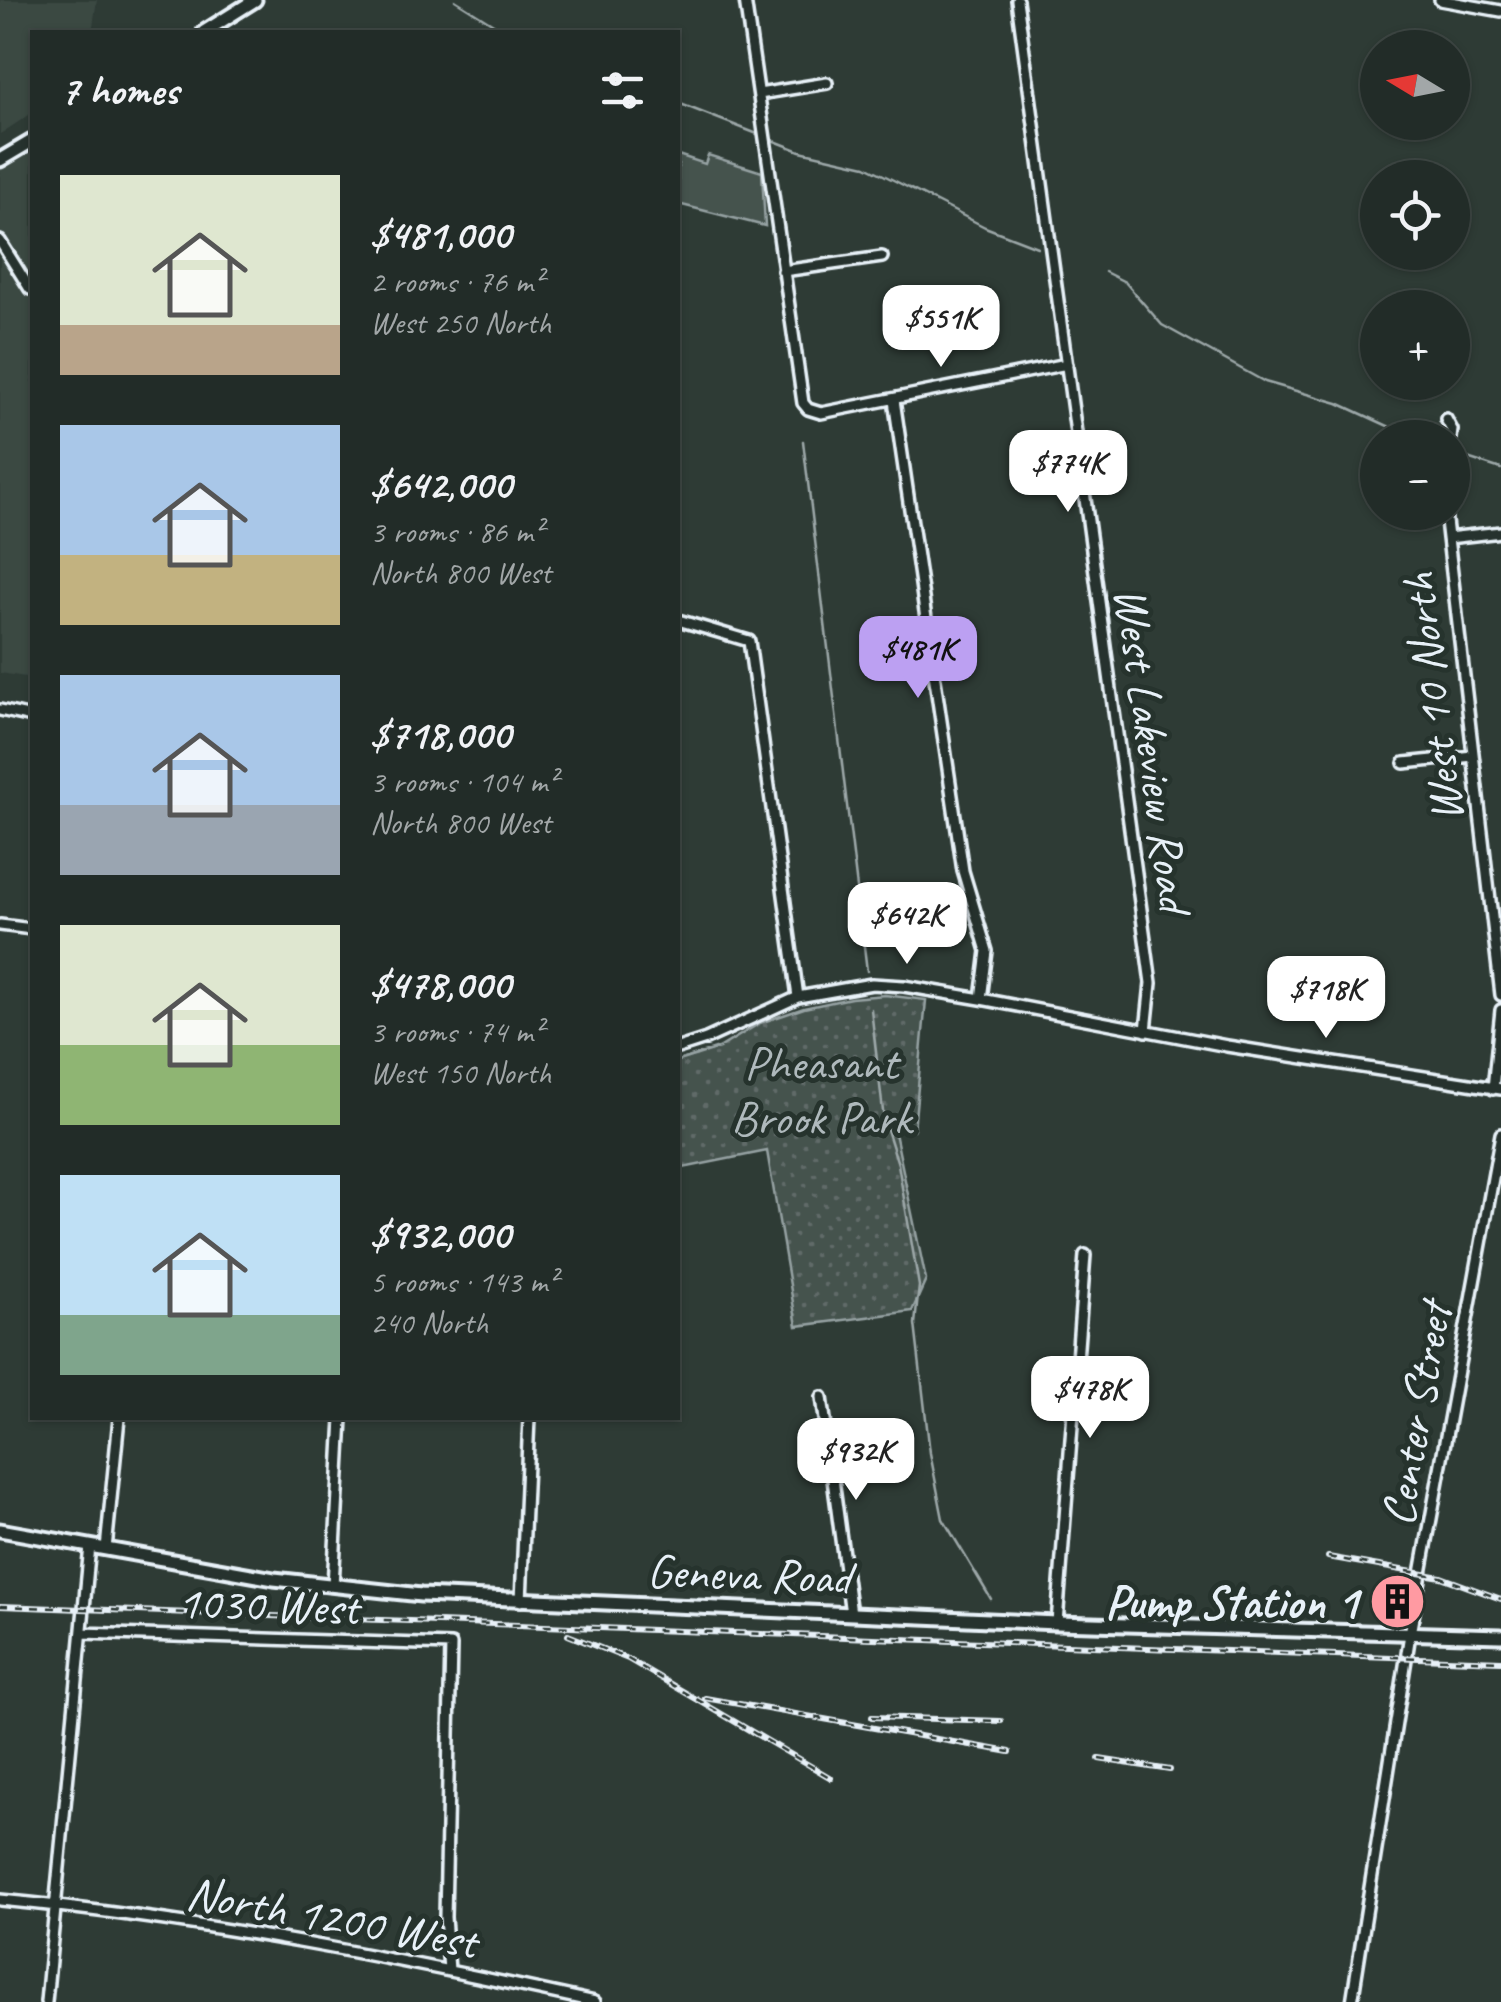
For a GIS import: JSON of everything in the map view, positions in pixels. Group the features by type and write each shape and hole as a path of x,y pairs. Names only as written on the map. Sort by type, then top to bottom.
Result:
{"main road":[{"path":"222,27 255,0"},
{"path":"0,160 30,142"},
{"name":"Geneva Road","path":"0,1530 333,1586 521,1601 1501,1636"}],"street":[{"path":"745,0 806,407 821,413 1067,364"},
{"name":"West Lakeview Road","path":"1017,0 1150,983 1146,1031"},
{"path":"1440,0 1501,11"},
{"path":"759,94 827,83"},
{"path":"0,241 30,289"},
{"path":"784,271 882,257"},
{"path":"894,400 960,853 985,935 987,951 981,998"},
{"name":"West 10 North","path":"1447,530 1501,996"},
{"path":"1448,538 1501,532"},
{"path":"680,621 749,641 798,997"},
{"path":"0,710 30,717"},
{"path":"1404,763 1473,756"},
{"path":"0,925 30,929"},
{"path":"680,1047 706,1040 798,997 872,984 981,998 1146,1031 1497,1089 1501,1010"},
{"name":"Center Street","path":"1352,2002 1410,1634 1501,1134"},
{"path":"1057,1623 1085,1256"},
{"path":"822,1397 851,1614"},
{"path":"106,1549 119,1420"},
{"path":"333,1586 342,1420"},
{"path":"521,1601 530,1420"},
{"path":"46,2002 90,1546"},
{"name":"1030 West","path":"82,1633 451,1645 444,1916 449,1970"},
{"name":"North 1200 West","path":"0,1900 336,1948 595,2002"}],"shaded area":[{"path":"0,0 97,0 92,30 30,30 30,114 0,134"},
{"path":"30,141 30,678 0,673 0,160"}],"green space":[{"path":"708,155 762,172 765,226 680,205 680,156 705,164"},
{"name":"Pheasant Brook Park","path":"885,995 926,1000 914,1130 894,1128 926,1280 912,1311 797,1326 767,1151 680,1169 680,1060 719,1048 760,1023 851,998"}],"waterway":[{"path":"455,0 503,30"},
{"path":"680,104 760,135"},
{"path":"767,138 800,151 866,166 985,227 1037,247"},
{"path":"1105,272 1125,282 1162,325 1265,382 1338,403 1375,420"},
{"path":"803,441 867,971"},
{"path":"1470,459 1501,469"},
{"path":"871,1009 884,1120 898,1164 919,1286 915,1324 930,1453 943,1519 991,1599"}],"railway":[{"path":"1328,1557 1441,1577 1501,1599"},
{"path":"0,1606 1501,1661"},
{"path":"568,1635 628,1659 831,1778"},
{"path":"705,1698 1010,1752"},
{"path":"872,1717 1001,1721"},
{"path":"1099,1759 1170,1770"}],"place":[{"name":"Pump Station 1","path":"1397,1601"}]}
